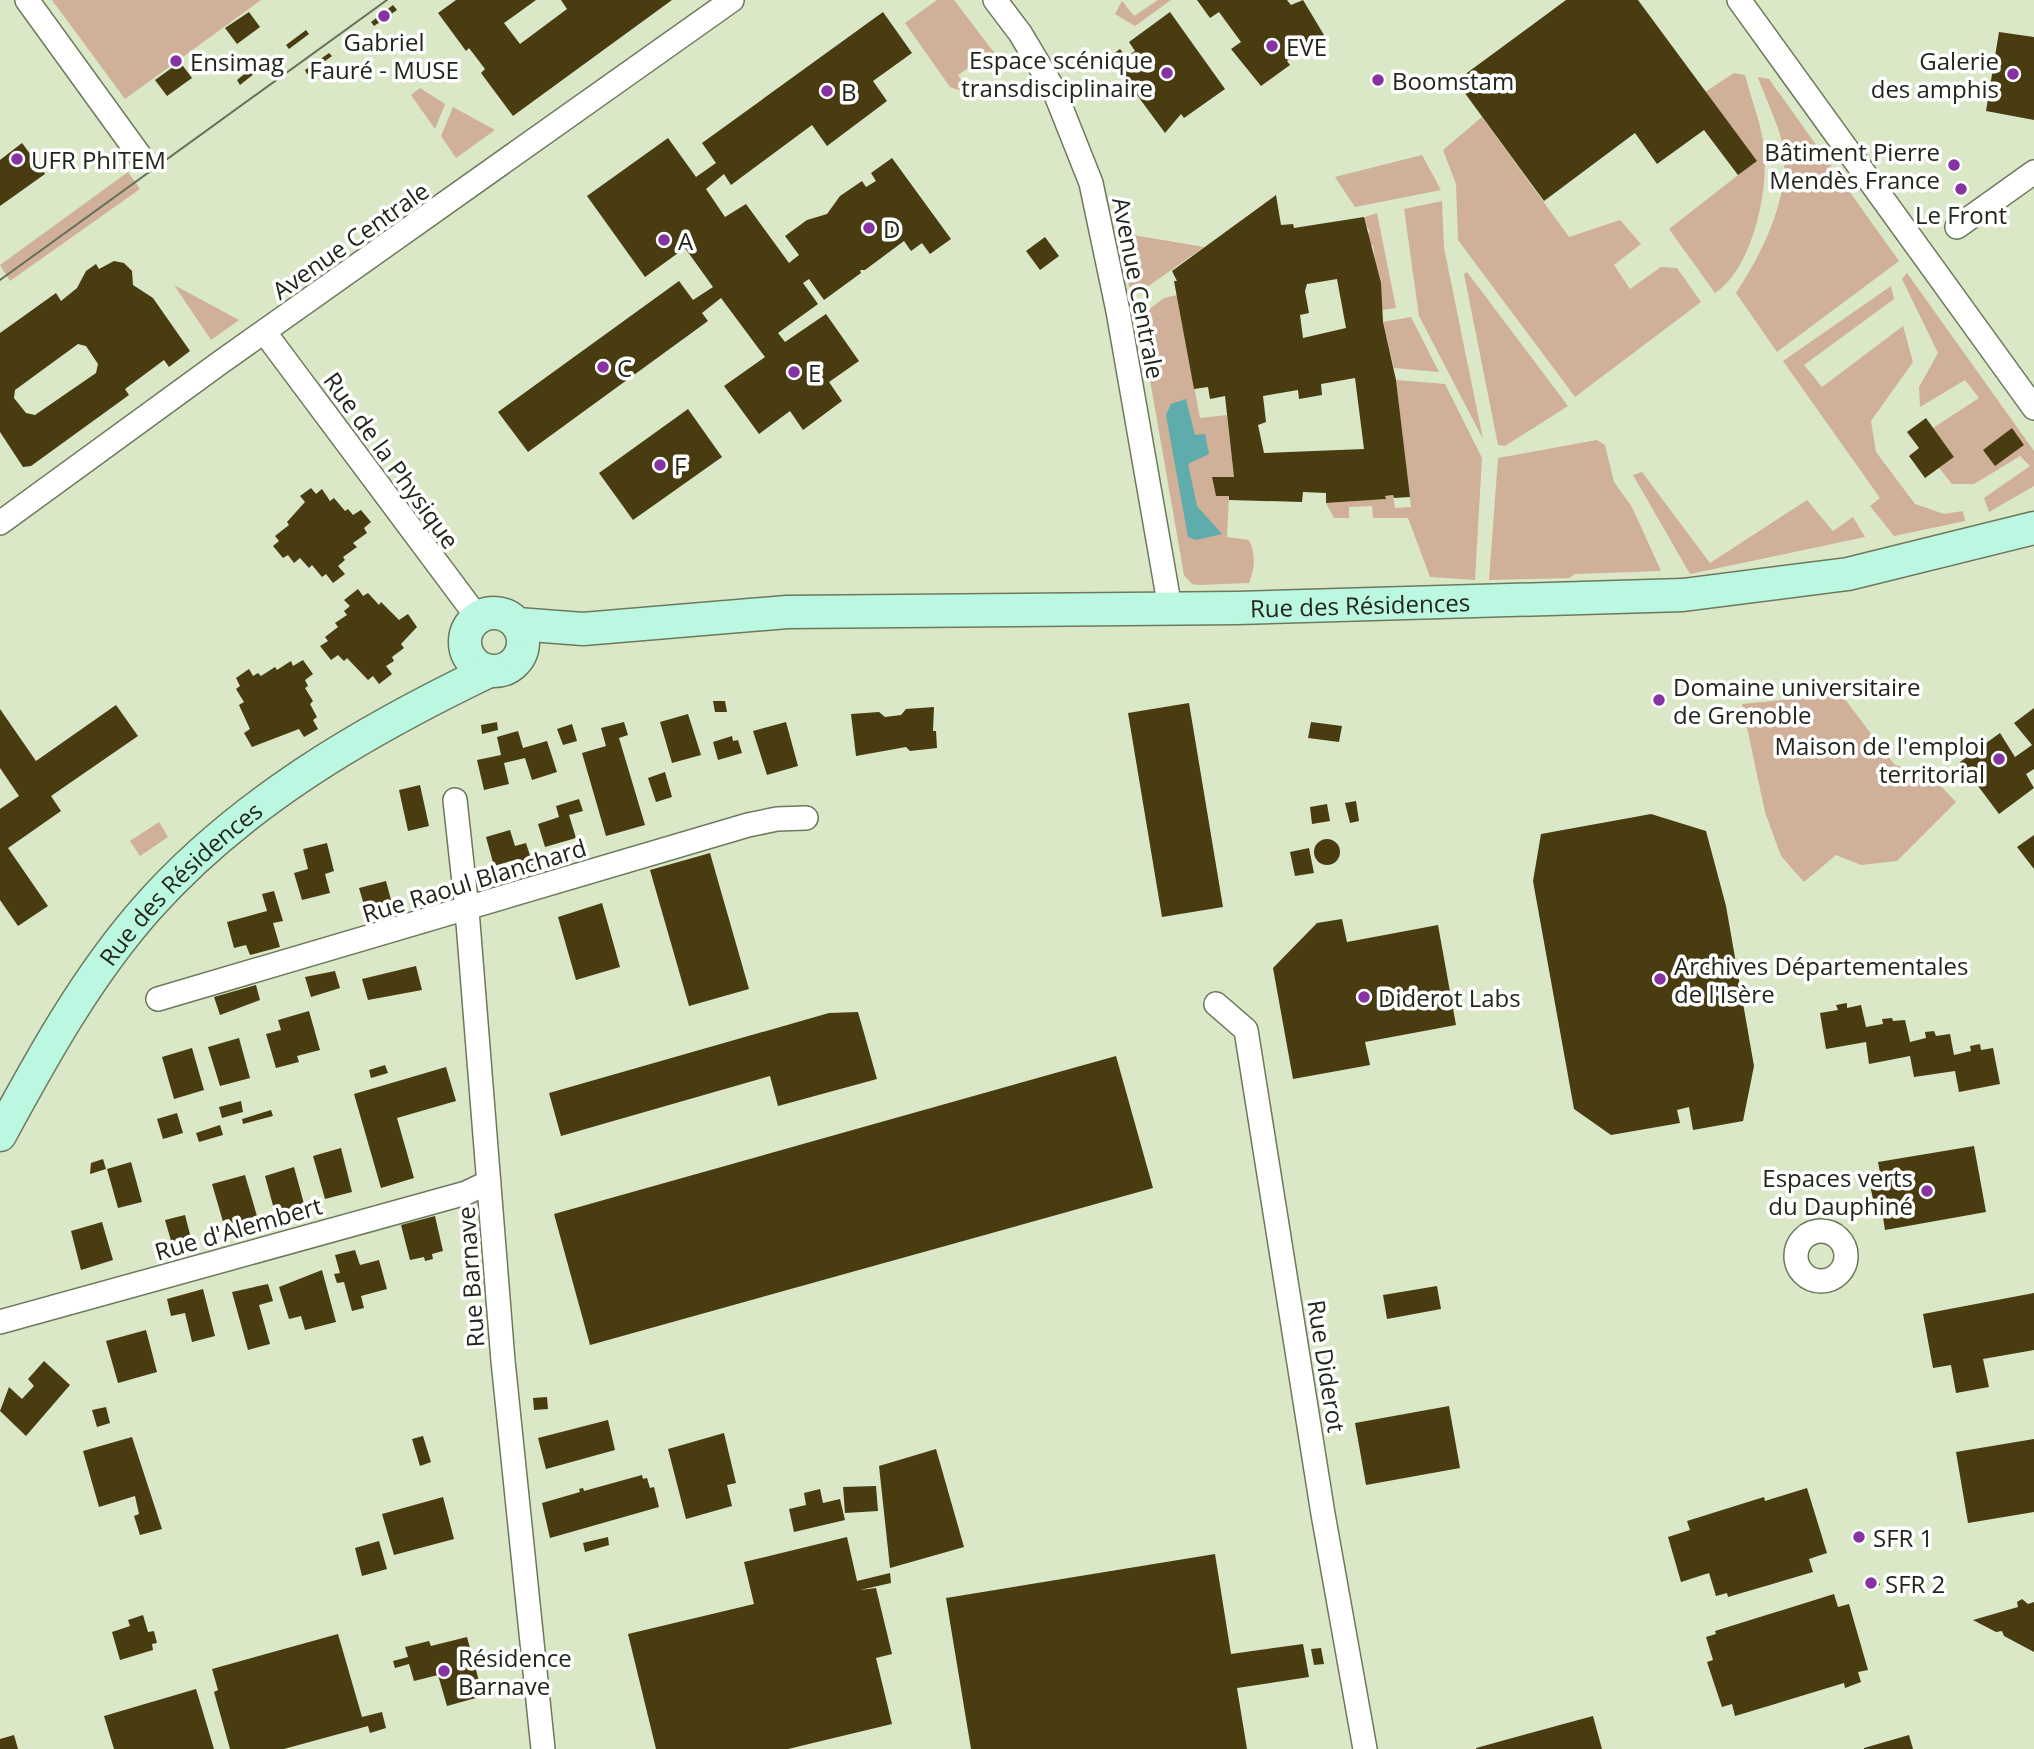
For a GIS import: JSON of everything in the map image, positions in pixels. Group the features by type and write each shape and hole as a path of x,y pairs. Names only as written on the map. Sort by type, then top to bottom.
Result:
{"street":[{"path":"27,0 140,156"},
{"name":"Avenue Centrale","path":"0,523 732,0"},
{"name":"Avenue Centrale","path":"995,0 1020,33 1054,90 1091,183 1118,312 1171,608"},
{"path":"1739,0 2033,405"},
{"path":"1957,227 2034,172"},
{"name":"Rue de la Physique","path":"265,333 478,618"},
{"name":"Rue des Résidences","path":"519,637 787,612 1479,603 1683,595 1848,573 2034,528"},
{"path":"501,614 519,637 514,663 506,668 478,663 465,638 472,623 478,618 501,614"},
{"name":"Rue des Résidences","path":"0,1135 75,1003 146,908 235,823 308,770 429,699 478,663"},
{"name":"Rue Barnave","path":"455,800 467,910 503,1362 543,1749"},
{"name":"Rue Raoul Blanchard","path":"158,999 748,825 777,819 806,818"},
{"name":"Rue Diderot","path":"1216,1004 1246,1030 1323,1514 1365,1749"},
{"name":"Rue d'Alembert","path":"0,1322 466,1192 489,1182"}],"shaded area":[{"path":"52,0 261,0 125,99"},
{"path":"937,0 954,0 999,59 986,73 978,61 958,75 966,87 959,90 950,87 905,23"},
{"path":"1158,0 1171,0 1135,26 1115,14 1122,1 1134,16"},
{"path":"1734,73 1745,75 1759,121 1764,149 1764,186 1748,248 1728,282 1715,293 1669,229 1756,161 1705,92"},
{"path":"1758,77 1769,79 1899,261 1777,352 1736,293 1764,244 1782,190 1784,171 1780,135"},
{"path":"420,88 445,104 435,129 411,95"},
{"path":"453,107 495,130 456,158 441,136"},
{"path":"1482,117 1569,237 1620,220 1641,244 1614,265 1630,289 1661,267 1677,268 1701,302 1575,397 1458,240 1456,184 1443,150"},
{"path":"1422,155 1441,190 1355,207 1335,177"},
{"path":"128,172 140,189 10,281 0,265"},
{"path":"1442,201 1444,248 1483,439 1419,316 1404,209"},
{"path":"1377,213 1396,308 1382,310 1373,245 1369,246 1366,234 1370,232 1362,218"},
{"path":"1121,233 1204,247 1137,294 1130,290 1118,235"},
{"path":"1467,272 1568,406 1505,446 1498,445 1464,274"},
{"path":"1907,273 2034,451 2034,486 1989,512 1984,498 2030,466 2020,456 1974,484 1952,484 1939,468 1954,457 1933,428 1979,398 1965,380 1920,407 1919,387 1938,353 1902,279"},
{"path":"174,285 239,320 211,340"},
{"path":"1891,286 1894,299 1804,365 1822,387 1903,326 1913,362 1871,421 1876,452 1915,504 1944,514 1963,511 1965,521 1894,536 1870,506 1880,498 1783,361"},
{"path":"1177,295 1200,418 1227,415 1234,477 1212,477 1216,495 1229,496 1227,537 1249,540 1253,551 1253,572 1249,583 1199,585 1192,584 1184,575 1139,317 1164,298"},
{"path":"1411,317 1439,372 1394,368 1383,322"},
{"path":"1396,380 1445,384 1482,458 1475,580 1430,577 1408,518 1373,518 1372,506 1349,507 1349,518 1334,518 1326,503 1385,499 1385,496 1393,495 1395,508 1411,507"},
{"path":"1597,440 1605,445 1614,482 1632,507 1661,571 1575,574 1569,578 1489,580 1498,458"},
{"path":"1642,472 1710,563 1807,500 1833,531 1853,517 1865,537 1690,574 1633,475"},
{"path":"1841,694 1894,764 1937,782 1956,802 1897,861 1861,865 1836,855 1804,882 1781,856 1765,812 1742,704"},
{"path":"159,822 168,837 140,856 130,841"}],"water":[{"path":"1186,399 1195,435 1205,434 1209,454 1188,464 1197,506 1222,534 1196,540 1188,537 1166,415 1171,404"}],"building":[{"path":"456,0 536,0 504,23 520,44 567,9 561,0 672,0 513,116 481,73 485,69 469,48 466,51 438,13"},
{"name":"EVE","path":"1197,0 1287,0 1291,5 1303,0 1324,35 1287,61 1290,65 1261,86 1231,49 1241,42 1219,12 1210,18"},
{"path":"1566,0 1638,0 1757,161 1738,175 1704,130 1657,164 1635,133 1544,201 1456,81"},
{"name":"Gabriel Fauré - MUSE","path":"393,5 397,10 374,26 371,22"},
{"path":"249,12 260,27 237,44 225,28"},
{"path":"883,12 912,53 873,81 887,101 827,146 812,125 731,185 724,174 706,189 725,217 746,204 789,263 799,255 785,236 807,220 827,214 840,196 862,181 866,187 876,181 871,173 892,158 951,239 930,254 922,243 911,251 904,241 865,270 860,270 861,273 824,300 809,279 803,283 818,304 778,333 785,342 826,314 859,361 829,382 842,401 803,430 790,411 759,434 724,386 765,357 721,298 702,313 708,321 528,452 498,412 679,281 693,300 713,287 685,248 645,277 587,196 668,138 696,177 716,163 702,143"},
{"name":"Espace scénique transdisciplinaire","path":"1170,12 1225,89 1184,118 1181,114 1165,133 1109,57 1120,49 1126,57 1135,51 1129,42"},
{"name":"Gabriel Fauré - MUSE","path":"306,30 309,34 289,49 286,45"},
{"name":"Galerie des amphis","path":"1999,32 2034,37 2034,120 1986,111"},
{"name":"Gabriel Fauré - MUSE","path":"329,53 332,56 307,74 305,70"},
{"path":"180,62 192,78 167,96 155,80"},
{"name":"Gabriel Fauré - MUSE","path":"256,65 260,69 240,85 237,80"},
{"name":"UFR PhITEM","path":"22,143 45,174 0,206 0,160"},
{"path":"1276,195 1281,225 1293,224 1294,228 1364,217 1381,283 1383,322 1396,380 1410,497 1394,498 1393,495 1385,496 1386,499 1326,503 1326,493 1303,492 1302,502 1229,500 1229,496 1216,496 1212,477 1234,477 1225,396 1210,399 1208,387 1194,389 1174,281 1177,281 1172,271","holes":["1337,279 1346,328 1303,338 1300,315 1309,313 1305,291 1307,284","1355,378 1364,449 1264,453 1258,425 1266,422 1263,396 1298,390 1299,399 1322,395 1321,384"]},
{"path":"1045,237 1059,256 1040,270 1026,251"},
{"path":"114,261 124,263 132,271 133,285 153,298 190,351 169,367 164,360 125,389 129,395 31,466 23,467 0,432 0,333 56,293 61,301 77,288 86,271 96,264 99,269","holes":["78,344 86,346 98,364 96,373 35,415 26,413 14,398 15,390"]},
{"name":"F","path":"688,409 722,457 633,520 599,473"},
{"path":"1926,418 1954,457 1925,478 1909,456 1919,448 1907,432"},
{"path":"2012,428 2024,445 1995,466 1983,450"},
{"path":"311,488 316,494 322,489 330,501 334,498 345,511 348,509 353,515 361,510 371,522 364,528 367,533 353,543 357,547 343,557 345,560 338,566 345,574 333,583 326,574 322,577 312,565 309,568 300,558 294,563 288,555 283,558 273,546 279,541 275,536 289,525 287,522 305,502 300,496"},
{"path":"358,589 363,596 368,593 379,605 381,602 399,620 408,614 417,627 401,644 404,648 392,657 394,661 386,666 392,674 379,684 373,676 368,680 347,658 344,661 338,655 331,660 320,646 328,641 325,637 338,627 335,623 347,615 344,611 350,606 344,600"},
{"path":"303,660 313,674 305,680 308,686 305,688 313,701 310,704 317,717 313,720 318,729 304,737 299,729 252,747 244,733 250,729 239,705 244,702 236,689 240,686 236,678 249,669 253,676 258,673 261,676 275,667 277,670 291,661 293,666"},
{"path":"713,701 725,701 727,712 715,712"},
{"path":"1189,703 1223,907 1162,917 1128,713"},
{"path":"116,705 138,736 51,796 61,811 8,848 48,906 18,926 0,900 0,809 19,796 0,768 0,709 36,761"},
{"path":"934,707 933,731 936,731 937,748 910,751 906,747 856,756 851,714 879,712 885,717 901,715 906,709"},
{"name":"Maison de l'emploi territorial","path":"2034,708 2034,769 2026,774 2034,788 1999,814 1960,762 2000,733 2015,757 2032,745 2014,723"},
{"path":"688,714 701,755 672,763 660,722"},
{"path":"497,722 498,730 482,734 481,725"},
{"path":"624,722 628,735 619,738 645,825 606,836 582,753 606,746 601,728"},
{"path":"786,722 798,766 767,775 753,731"},
{"path":"1311,722 1342,726 1339,742 1308,738"},
{"path":"572,724 577,741 563,745 557,729"},
{"path":"518,731 523,748 547,741 557,772 532,780 525,758 504,763 509,784 484,790 477,760 501,755 497,737"},
{"path":"732,736 733,741 738,740 742,753 718,760 713,742"},
{"path":"665,772 672,797 656,802 648,778"},
{"path":"420,785 429,826 408,831 399,790"},
{"path":"579,799 583,811 569,815 576,838 545,847 538,824 559,817 556,806"},
{"path":"1356,801 1359,821 1350,823 1345,803"},
{"path":"1327,804 1330,821 1312,824 1310,807"},
{"name":"Archives Départementales de l'Isère","path":"1651,814 1706,831 1726,906 1754,1066 1743,1121 1693,1130 1689,1107 1677,1110 1680,1123 1611,1135 1574,1109 1533,881 1541,834"},
{"path":"510,830 515,846 526,843 533,865 521,869 518,859 494,866 486,837"},
{"path":"2034,835 2034,869 2017,847"},
{"path":"1327,839 1336,843 1340,852 1336,861 1327,865 1318,861 1314,852 1318,843"},
{"path":"327,843 334,871 325,874 330,893 302,900 294,873 308,869 303,849"},
{"path":"1309,848 1314,873 1295,876 1290,852"},
{"path":"710,853 749,989 689,1006 650,870"},
{"path":"386,881 394,911 368,918 359,888"},
{"path":"274,891 283,921 273,923 280,947 250,955 246,945 234,948 227,922 267,911 262,894"},
{"path":"602,903 620,967 576,980 558,917"},
{"name":"Diderot Labs","path":"1342,919 1347,942 1438,925 1456,1025 1365,1042 1370,1065 1293,1079 1273,968 1317,923"},
{"path":"416,966 422,990 368,1000 362,979"},
{"path":"335,971 340,988 311,997 305,977"},
{"path":"256,985 260,1000 220,1015 214,997"},
{"path":"1847,1003 1847,1008 1861,1005 1866,1027 1883,1024 1882,1019 1905,1020 1910,1042 1926,1038 1925,1032 1934,1031 1936,1036 1950,1034 1954,1055 1971,1051 1970,1046 1980,1044 1981,1050 1993,1048 2000,1084 1959,1092 1955,1071 1914,1077 1910,1056 1869,1064 1866,1042 1826,1049 1820,1013 1838,1010 1836,1005"},
{"path":"309,1011 320,1050 297,1056 299,1062 276,1068 266,1034 281,1030 278,1020"},
{"path":"858,1012 877,1079 778,1106 770,1076 561,1136 549,1093 829,1013"},
{"path":"239,1038 250,1078 220,1086 208,1047"},
{"path":"192,1048 204,1090 174,1099 162,1057"},
{"path":"1116,1056 1153,1188 590,1345 554,1214"},
{"path":"385,1065 388,1073 371,1078 369,1070"},
{"path":"446,1067 456,1101 397,1118 414,1178 381,1188 354,1094"},
{"path":"241,1101 243,1112 222,1118 219,1107"},
{"path":"271,1110 273,1116 243,1124 242,1119"},
{"path":"177,1113 183,1133 163,1139 157,1119"},
{"path":"220,1125 223,1135 199,1142 196,1133"},
{"name":"Espaces verts du Dauphiné","path":"1974,1146 1986,1212 1885,1230 1880,1198 1873,1199 1870,1185 1882,1183 1878,1162"},
{"path":"341,1148 352,1192 325,1199 313,1156"},
{"path":"103,1159 106,1169 90,1174 91,1163"},
{"path":"131,1162 142,1202 118,1208 107,1169"},
{"path":"294,1167 304,1204 275,1213 265,1176"},
{"path":"245,1175 257,1216 224,1225 212,1184"},
{"path":"185,1215 193,1246 174,1251 165,1220"},
{"path":"435,1216 443,1251 432,1254 433,1259 425,1261 424,1257 410,1260 401,1225"},
{"path":"102,1222 113,1260 81,1270 71,1231"},
{"path":"355,1250 360,1265 379,1260 387,1289 361,1296 364,1308 352,1311 344,1282 337,1283 334,1274 340,1273 335,1255"},
{"path":"322,1270 336,1322 305,1330 301,1316 289,1319 279,1287"},
{"path":"268,1284 273,1301 259,1305 270,1344 248,1350 232,1292"},
{"path":"1437,1286 1441,1309 1387,1319 1383,1295"},
{"path":"203,1289 215,1336 192,1342 185,1313 171,1316 167,1299"},
{"path":"2034,1293 2034,1350 1983,1359 1989,1387 1956,1393 1951,1365 1933,1368 1923,1314"},
{"path":"146,1330 157,1372 118,1383 106,1341"},
{"path":"44,1361 70,1385 26,1436 0,1411 9,1387 22,1399 34,1386 28,1379"},
{"path":"547,1397 548,1409 534,1410 533,1398"},
{"path":"1449,1406 1460,1468 1366,1485 1355,1423"},
{"path":"106,1407 110,1423 97,1427 92,1410"},
{"path":"608,1420 615,1450 546,1469 538,1438"},
{"path":"724,1433 736,1483 727,1485 732,1506 686,1519 668,1449"},
{"path":"423,1436 431,1462 420,1466 412,1439"},
{"path":"132,1437 162,1529 140,1535 134,1516 139,1514 135,1496 99,1507 83,1451"},
{"path":"2034,1439 2034,1512 1968,1523 1956,1452"},
{"path":"936,1449 964,1547 890,1568 879,1466"},
{"path":"642,1475 643,1479 647,1478 650,1488 654,1487 659,1507 550,1538 542,1503 580,1492 579,1489 583,1488 584,1491"},
{"path":"876,1486 878,1511 845,1513 843,1487"},
{"path":"1807,1488 1827,1553 1809,1559 1813,1572 1728,1597 1727,1593 1716,1596 1709,1573 1681,1582 1668,1537 1690,1530 1687,1521 1764,1497 1765,1501"},
{"path":"820,1489 823,1503 840,1499 845,1520 794,1532 789,1509 806,1505 804,1493"},
{"path":"443,1497 454,1539 394,1555 382,1514"},
{"name":"SFR 1","path":"1864,1530 1867,1539 1854,1543 1851,1534"},
{"path":"608,1537 609,1545 585,1552 583,1543"},
{"path":"847,1537 857,1581 890,1573 891,1583 860,1590 876,1588 892,1654 876,1658 892,1724 788,1749 656,1749 628,1634 754,1604 744,1562"},
{"path":"379,1541 387,1569 362,1576 355,1548"},
{"path":"1215,1554 1231,1654 1303,1644 1309,1677 1237,1688 1247,1749 971,1749 946,1598"},
{"name":"SFR 2","path":"1877,1577 1880,1585 1866,1590 1863,1581"},
{"path":"1834,1594 1838,1607 1849,1604 1868,1670 1858,1672 1861,1682 1845,1688 1844,1683 1735,1716 1732,1704 1722,1707 1707,1662 1713,1660 1706,1637 1716,1634 1715,1631"},
{"path":"2022,1599 2028,1604 2034,1602 2034,1652 2004,1636 2002,1631 1996,1632 1973,1620 2018,1607 2017,1602"},
{"path":"143,1615 148,1632 154,1631 157,1643 152,1644 153,1650 120,1660 112,1632 130,1626 128,1620"},
{"path":"338,1634 362,1717 382,1712 386,1728 370,1733 368,1726 284,1749 230,1749 214,1692 218,1690 212,1669"},
{"name":"Résidence Barnave","path":"467,1637 483,1696 447,1706 438,1675 414,1681 409,1664 395,1668 393,1661 408,1657 405,1647 429,1641 431,1646"},
{"path":"1321,1648 1324,1664 1314,1665 1311,1649"},
{"path":"196,1689 214,1749 114,1749 104,1716"},
{"path":"1593,1716 1602,1749 1476,1749 1476,1748"},
{"path":"14,1735 18,1749 0,1749 0,1739"},
{"path":"1909,1735 1913,1749 1864,1749 1864,1748"}],"tram line":[{"path":"0,280 387,0"}],"place":[{"name":"Gabriel Fauré - MUSE","path":"384,16"},
{"name":"EVE","path":"1272,46"},
{"name":"Ensimag","path":"176,61"},
{"name":"Espace scénique transdisciplinaire","path":"1167,73"},
{"name":"Galerie des amphis","path":"2013,74"},
{"name":"Boomstam","path":"1378,80"},
{"name":"B","path":"827,91"},
{"name":"UFR PhITEM","path":"17,159"},
{"name":"Bâtiment Pierre Mendès France","path":"1954,165"},
{"name":"Le Front","path":"1961,189"},
{"name":"D","path":"869,228"},
{"name":"A","path":"664,240"},
{"name":"C","path":"603,367"},
{"name":"E","path":"794,372"},
{"name":"F","path":"660,465"},
{"name":"Domaine universitaire de Grenoble","path":"1659,700"},
{"name":"Maison de l'emploi territorial","path":"1999,759"},
{"name":"Archives Départementales de l'Isère","path":"1660,979"},
{"name":"Diderot Labs","path":"1364,997"},
{"name":"Espaces verts du Dauphiné","path":"1927,1191"},
{"name":"SFR 1","path":"1859,1537"},
{"name":"SFR 2","path":"1871,1583"},
{"name":"Résidence Barnave","path":"444,1671"}]}
